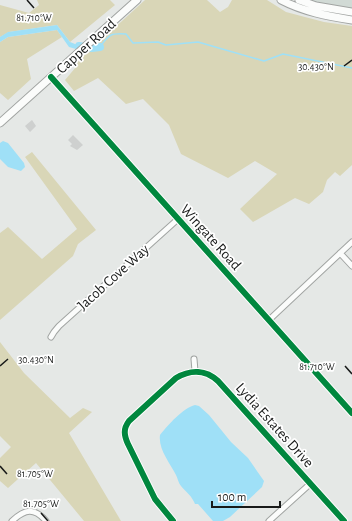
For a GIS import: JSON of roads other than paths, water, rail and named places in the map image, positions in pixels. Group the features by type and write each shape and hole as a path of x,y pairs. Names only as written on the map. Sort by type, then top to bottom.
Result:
{"street":[{"name":"Capper Road","path":"0,123 137,0"},
{"path":"283,0 294,7 312,13 352,20"},
{"path":"299,0 316,6 352,12"},
{"name":"Wingate Road","path":"51,77 352,413"},
{"name":"Jacob Cove Way","path":"51,337 59,326 178,219"},
{"path":"269,320 352,242"},
{"path":"340,253 352,266"},
{"path":"173,521 155,499 128,444 124,430 129,421 176,378 195,372 194,359"},
{"name":"Lydia Estates Drive","path":"195,372 209,374 218,381 344,521"},
{"path":"269,521 310,484"},
{"path":"12,521 26,511 38,513 46,521"}],"water":[{"path":"57,25 70,42 80,46 76,49 69,47 57,30 8,37 0,42 0,37 8,32"},
{"path":"3,141 8,143 24,163 25,167 21,171 8,167 0,159 0,143"},
{"path":"195,405 199,406 209,415 231,442 248,458 264,481 262,487 230,517 223,521 213,521 198,504 195,504 191,496 180,485 161,445 160,435 163,431 181,413"}],"waterway":[{"path":"100,47 111,35 126,34 133,43 158,42 166,45 198,42 264,61 283,54 352,68"},
{"path":"79,46 92,48 100,47"}]}
